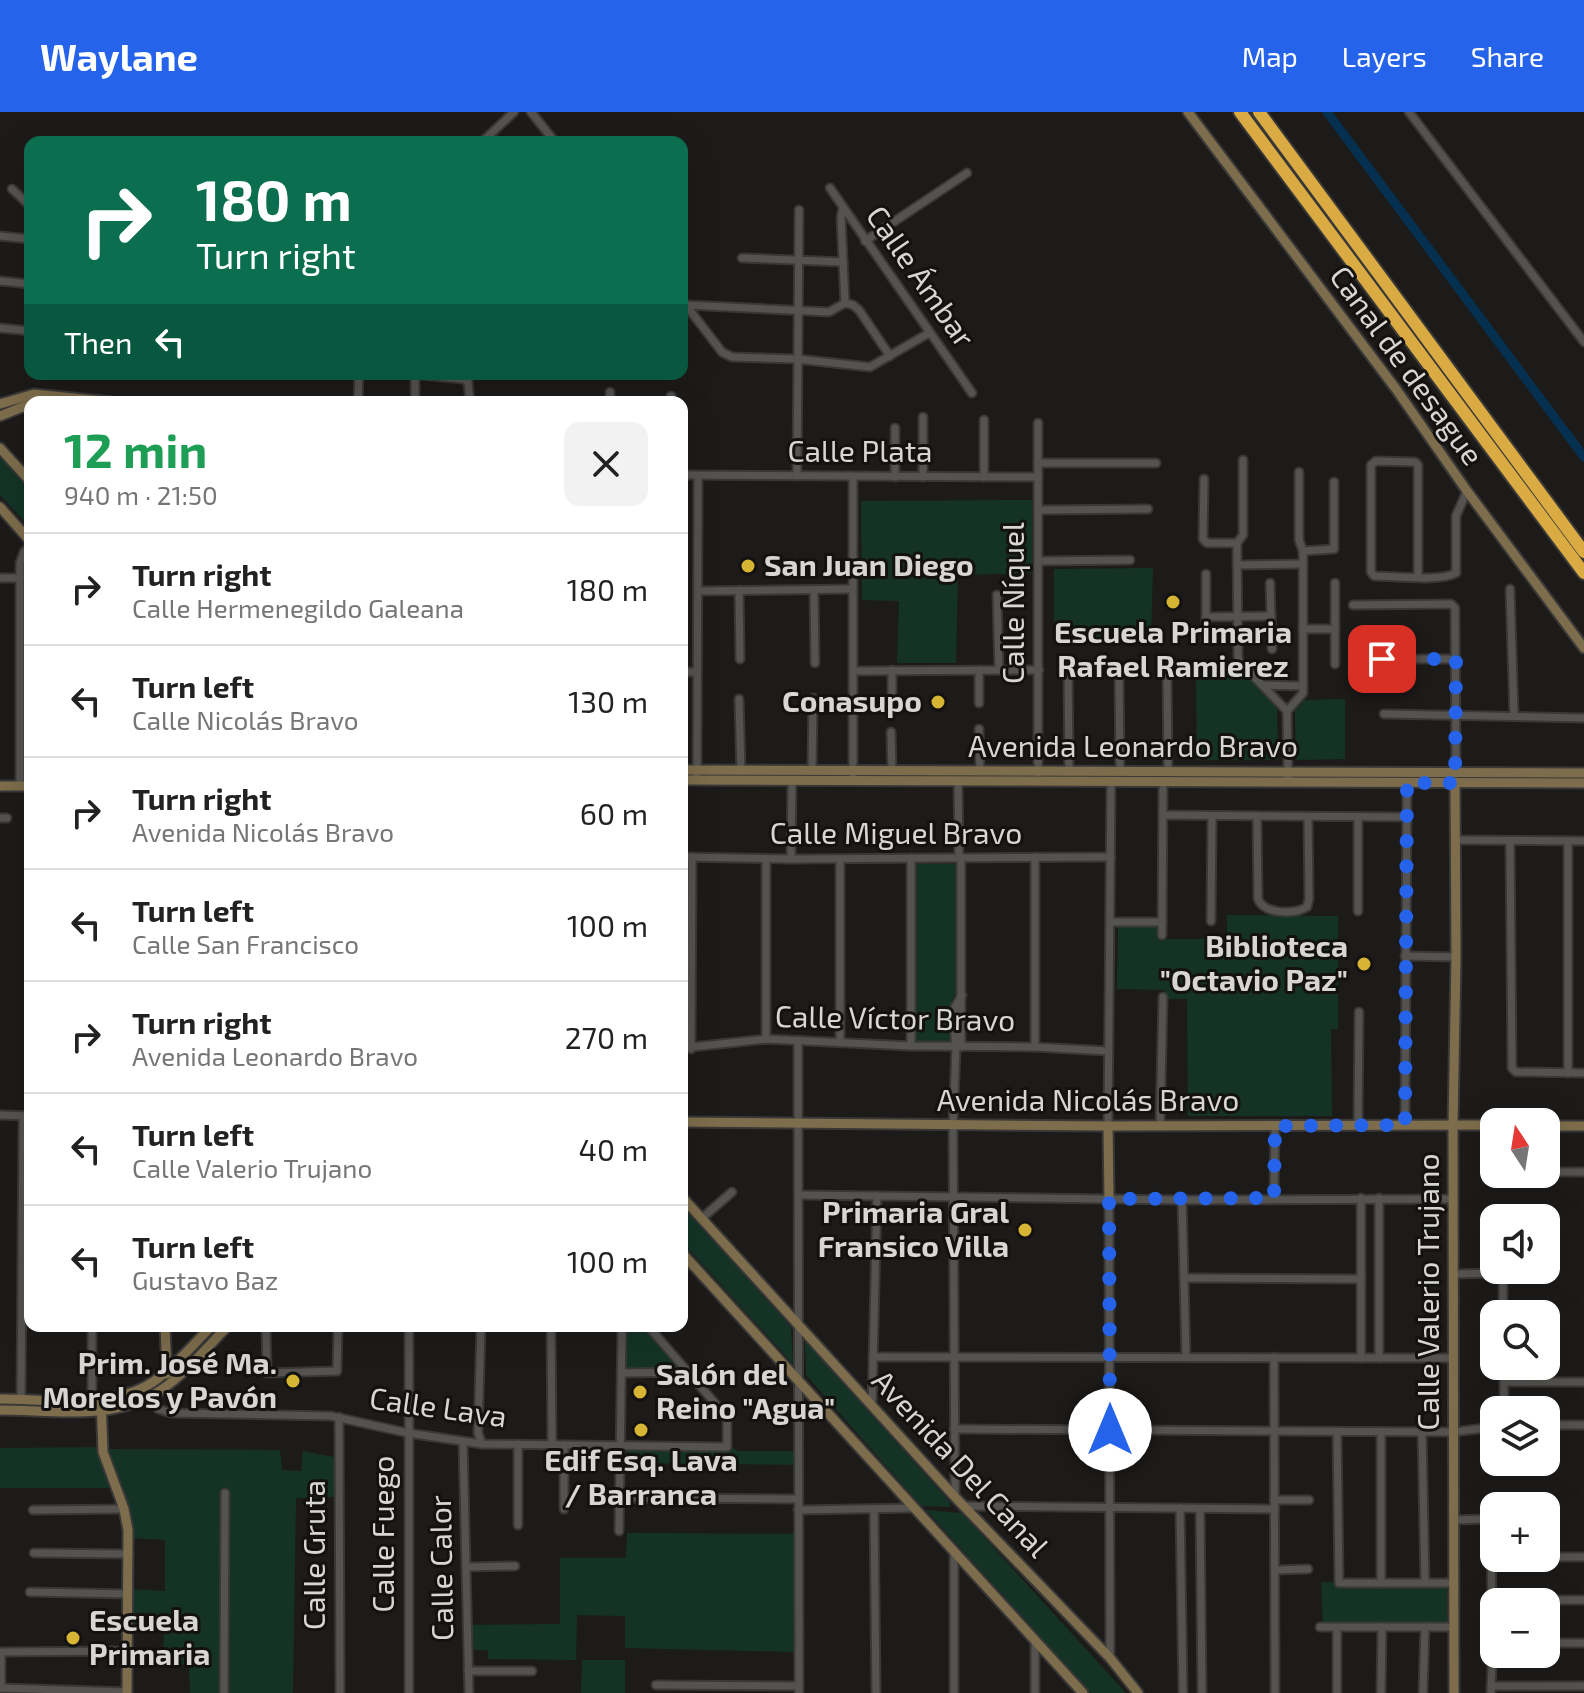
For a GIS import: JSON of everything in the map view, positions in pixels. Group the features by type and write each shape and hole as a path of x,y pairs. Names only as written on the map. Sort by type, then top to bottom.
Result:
{"highway":[{"path":"1240,112 1584,573"},
{"path":"1259,112 1584,552"}],"street":[{"path":"488,136 514,112"},
{"path":"531,112 550,136"},
{"name":"Canal de desague","path":"1188,112 1396,389 1467,491 1584,648"},
{"path":"1409,112 1584,342"},
{"path":"865,241 967,173"},
{"name":"Calle Ámbar","path":"830,188 972,393"},
{"path":"12,189 24,200"},
{"path":"843,208 845,303"},
{"path":"797,476 799,210"},
{"path":"0,236 24,238"},
{"path":"742,258 843,262"},
{"path":"0,281 24,283"},
{"path":"688,302 829,312 845,303"},
{"path":"845,303 859,310 890,356"},
{"path":"688,307 727,356 870,367 929,333"},
{"path":"0,328 24,330"},
{"path":"27,396 54,396"},
{"path":"0,404 24,397"},
{"path":"0,416 24,406"},
{"path":"923,417 923,477"},
{"path":"984,420 984,477"},
{"name":"Calle Níquel","path":"1038,423 1038,778"},
{"path":"895,428 895,477"},
{"path":"0,448 24,474"},
{"path":"1243,460 1243,535 1237,543 1239,661 1287,711"},
{"path":"1418,577 1418,465 1415,462 1376,461 1371,465 1371,572 1374,576 1418,577 1451,576 1456,573 1456,516 1467,491"},
{"path":"1038,463 1156,463"},
{"path":"1288,782 1287,711 1303,693 1303,551 1299,540 1299,472"},
{"name":"Calle Plata","path":"688,475 1038,477"},
{"path":"697,776 698,476"},
{"path":"853,477 853,777"},
{"path":"1204,479 1203,539 1207,543 1237,543"},
{"path":"1303,551 1334,549 1334,482"},
{"path":"0,507 24,537"},
{"path":"1038,510 1148,509"},
{"path":"24,553 20,578 24,744"},
{"path":"1039,561 1130,560"},
{"path":"1237,565 1303,564"},
{"path":"1206,574 1206,641"},
{"path":"0,578 20,578"},
{"path":"1270,583 1272,649"},
{"path":"1335,583 1335,664"},
{"path":"698,591 852,589"},
{"path":"1510,589 1514,715"},
{"path":"739,590 740,659"},
{"path":"814,590 815,663"},
{"path":"997,595 999,670"},
{"name":"Calle Valerio Trujano","path":"1353,605 1451,604 1455,608 1454,1693"},
{"path":"1206,617 1271,616"},
{"path":"1303,629 1335,629"},
{"path":"1357,659 1456,659"},
{"path":"1068,666 1069,772"},
{"path":"892,670 892,703"},
{"path":"979,670 979,703"},
{"path":"854,671 1039,670"},
{"path":"1167,670 1168,772"},
{"path":"688,672 696,672"},
{"path":"1119,675 1120,772"},
{"path":"1262,685 1303,686"},
{"path":"812,771 813,698"},
{"path":"739,699 741,771"},
{"path":"1384,714 1584,718"},
{"path":"979,729 980,772"},
{"path":"891,732 892,771"},
{"name":"Avenida Leonardo Bravo","path":"688,778 741,771 812,771 853,777 958,782 1038,778 1069,772 1288,770 1584,783"},
{"name":"Avenida Leonardo Bravo","path":"688,772 697,776 792,781 892,771 980,772 1111,782 1407,783 1584,773"},
{"path":"791,859 792,781"},
{"path":"955,1497 953,1125 957,1047 955,1007 962,998 958,782"},
{"path":"1110,1658 1108,1051 1111,782"},
{"path":"1162,935 1163,782"},
{"path":"1405,1125 1407,783"},
{"path":"0,786 24,786"},
{"path":"1163,815 1407,817"},
{"path":"1211,921 1212,816"},
{"path":"1257,816 1260,905 1268,910 1301,911 1307,907 1308,817"},
{"path":"1358,817 1358,911"},
{"path":"1456,840 1584,841"},
{"path":"1510,841 1512,1068 1516,1072 1584,1073"},
{"path":"1568,841 1568,1073"},
{"name":"Calle Miguel Bravo","path":"688,857 1111,857"},
{"path":"688,984 692,857"},
{"path":"1035,857 1035,1047"},
{"path":"911,858 911,1046"},
{"path":"766,859 766,1039"},
{"path":"840,859 840,1042"},
{"path":"1110,922 1162,922"},
{"path":"1405,956 1456,957"},
{"path":"1160,1126 1163,997"},
{"path":"1358,1125 1359,1012"},
{"name":"Calle Víctor Bravo","path":"688,1048 766,1039 1108,1051"},
{"path":"656,1685 799,1690 798,1040"},
{"path":"0,1115 24,1116"},
{"name":"Avenida Nicolás Bravo","path":"688,1122 1480,1125"},
{"path":"1274,1198 1275,1126"},
{"path":"1560,1126 1584,1126"},
{"path":"1560,1172 1584,1172"},
{"path":"701,1219 732,1192"},
{"path":"799,1195 1182,1200 1453,1199"},
{"path":"872,1406 877,1196"},
{"path":"1361,1198 1361,1358"},
{"path":"1379,1198 1379,1358"},
{"path":"1182,1200 1186,1357"},
{"name":"Avenida Del Canal","path":"688,1204 955,1497 1110,1658 1138,1693"},
{"path":"21,1399 24,1229"},
{"name":"Avenida Del Canal","path":"688,1259 1083,1693"},
{"path":"1453,1274 1499,1273 1503,1276 1503,1300"},
{"path":"1184,1278 1361,1279"},
{"path":"92,1332 97,1399 102,1410 103,1452 124,1509 129,1554 128,1594 128,1651 127,1693 1,1688 1,1652 128,1651"},
{"path":"165,1332 165,1372 173,1380"},
{"path":"0,1399 97,1399 136,1391 165,1372 206,1332"},
{"path":"0,1410 102,1410 150,1397 173,1380 222,1332"},
{"path":"266,1332 267,1373 337,1371 338,1332"},
{"name":"Calle Fuego","path":"409,1332 409,1693"},
{"path":"481,1332 478,1433 482,1444"},
{"path":"551,1332 552,1445"},
{"path":"619,1531 622,1332"},
{"path":"653,1332 689,1372"},
{"path":"873,1357 1453,1358"},
{"path":"1274,1357 1275,1693"},
{"path":"621,1373 689,1372"},
{"name":"Calle Lava","path":"150,1397 158,1409 171,1413 339,1417 408,1433 482,1444 727,1447 727,1417 689,1372"},
{"path":"1504,1396 1504,1382 1584,1382"},
{"name":"Calle Gruta","path":"339,1417 340,1693"},
{"path":"1560,1425 1584,1425"},
{"path":"954,1429 1453,1432 1480,1429"},
{"path":"1337,1432 1339,1583 1453,1583"},
{"path":"1381,1432 1381,1583"},
{"path":"1422,1432 1425,1583"},
{"name":"Calle Calor","path":"463,1442 469,1693"},
{"path":"518,1444 518,1525"},
{"path":"564,1445 564,1509"},
{"path":"224,1693 225,1493"},
{"path":"633,1498 798,1499"},
{"path":"964,1506 1200,1509 1309,1500"},
{"path":"798,1510 914,1508"},
{"path":"1180,1508 1183,1693"},
{"path":"33,1510 124,1509"},
{"path":"874,1509 876,1693"},
{"path":"1200,1509 1202,1693"},
{"path":"1454,1520 1480,1519"},
{"path":"954,1551 954,1693"},
{"path":"34,1553 129,1554"},
{"path":"1560,1557 1584,1557"},
{"path":"467,1567 515,1566"},
{"path":"1275,1570 1308,1569"},
{"path":"30,1592 128,1594"},
{"path":"1560,1600 1584,1600"},
{"path":"1320,1627 1453,1627"},
{"path":"1337,1627 1337,1693"},
{"path":"1381,1693 1382,1627"},
{"path":"1423,1693 1425,1627"},
{"path":"1035,1641 1035,1693"},
{"path":"1560,1643 1584,1643"},
{"path":"1492,1668 1491,1689 1584,1686"},
{"path":"468,1671 532,1671"}],"green space":[{"path":"0,455 24,482 24,521 0,495"},
{"path":"1032,500 1032,573 958,575 956,663 897,663 899,601 862,600 861,501"},
{"path":"1153,568 1151,637 1054,638 1054,569"},
{"path":"1238,666 1277,706 1278,760 1197,760 1196,670"},
{"path":"1345,699 1345,759 1296,760 1295,711 1305,700"},
{"path":"914,864 956,864 957,990 952,1000 951,1044 913,1044"},
{"path":"1227,915 1338,916 1338,1029 1331,1029 1332,1116 1188,1116 1187,999 1166,999 1165,990 1117,989 1118,926 1162,927 1162,939 1227,939"},
{"path":"688,1213 791,1327 793,1364 688,1249"},
{"path":"622,1332 653,1332 689,1372 621,1373"},
{"path":"805,1341 950,1502 950,1507 921,1506 806,1375"},
{"path":"627,1445 730,1445 737,1451 798,1451 798,1465 627,1463"},
{"path":"0,1448 280,1450 282,1470 301,1471 303,1451 334,1457 336,1497 296,1498 293,1693 190,1693 189,1665 163,1664 164,1628 129,1627 130,1589 165,1591 165,1540 130,1538 116,1488 0,1488"},
{"path":"926,1510 962,1513 1126,1693 1091,1693"},
{"path":"627,1533 798,1534 794,1652 625,1648 625,1616 577,1615 576,1660 488,1659 488,1650 471,1650 470,1625 560,1624 560,1558 626,1558"},
{"path":"1321,1582 1447,1586 1447,1623 1323,1624"},
{"path":"582,1660 625,1660 625,1693 581,1693"}],"waterway":[{"path":"1327,112 1584,457"}],"place":[{"name":"San Juan Diego","path":"748,566"},
{"name":"Escuela Primaria Rafael Ramierez","path":"1173,602"},
{"name":"Conasupo","path":"938,702"},
{"name":"Biblioteca \"Octavio Paz\"","path":"1364,964"},
{"name":"Primaria Gral Fransico Villa","path":"1025,1230"},
{"name":"Prim. José Ma. Morelos y Pavón","path":"293,1381"},
{"name":"Salón del Reino \"Agua\"","path":"640,1392"},
{"name":"Edif Esq. Lava / Barranca","path":"641,1430"},
{"name":"Escuela Primaria","path":"73,1638"}],"route":[{"path":"1110,1430 1109,1199 1274,1198 1275,1126 1405,1125 1407,783 1455,783 1456,659 1382,659"}]}
